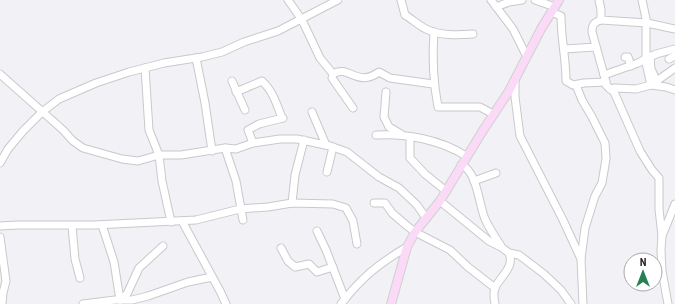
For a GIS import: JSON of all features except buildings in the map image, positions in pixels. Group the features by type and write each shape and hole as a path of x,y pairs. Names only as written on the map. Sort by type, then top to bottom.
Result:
{"main road":[{"path":"392,304 406,247 415,232 440,201 466,156 515,81 555,6"}],"street":[{"path":"288,0 302,20 320,58 333,74 332,78 354,108"},
{"path":"0,163 8,149 23,131 42,112 59,99 96,83 145,68 222,52 244,42 278,31 302,20 338,0"},
{"path":"401,0 405,15 424,28 434,32 473,34"},
{"path":"491,0 513,28 527,57"},
{"path":"496,7 509,2 522,0"},
{"path":"534,0 555,6 561,16 561,36 564,49 566,81 573,85 605,78 647,58 675,49"},
{"path":"599,0 601,20"},
{"path":"642,0 647,23 647,58 654,83"},
{"path":"668,304 662,271 659,178 640,151 614,92 606,85 592,27 596,21 601,20 647,23 675,28"},
{"path":"434,32 432,60 433,84 438,106 480,107 493,114"},
{"path":"564,49 596,47"},
{"path":"625,57 628,57 631,66"},
{"path":"196,58 205,103 212,151"},
{"path":"145,68 149,130 159,156 162,181 171,222"},
{"path":"610,89 636,88 654,83 675,68"},
{"path":"333,74 337,71 346,71 352,76 363,78 373,76 379,72 390,78 433,84"},
{"path":"0,74 63,130 73,141 83,148 122,159 138,161 159,156 181,155 225,148 236,149 253,143 297,138 347,152 379,177 399,188 417,205 426,218"},
{"path":"232,81 245,110"},
{"path":"236,92 262,81 274,97 283,118 259,124 248,130 253,143"},
{"path":"515,81 515,97 520,136 563,220 581,259"},
{"path":"654,83 675,90"},
{"path":"576,85 582,100 605,143 606,159 602,183 595,196 584,228 581,259 583,304"},
{"path":"386,92 384,118 389,127 408,136"},
{"path":"312,112 330,146 327,172"},
{"path":"376,135 388,134 408,136 438,143 459,151 466,156"},
{"path":"408,136 410,158 425,174 446,191"},
{"path":"292,203 295,175 304,140"},
{"path":"225,148 236,181 243,220"},
{"path":"461,165 464,166 474,181 485,219 501,246 509,253 519,255 544,274 561,290 571,304"},
{"path":"474,181 496,172"},
{"path":"440,201 489,241 501,246"},
{"path":"0,226 72,226 171,222 196,220 240,209 268,207 292,203 333,204 346,208 353,222 357,244"},
{"path":"374,203 385,203 392,213 415,232 450,250 468,267 495,288"},
{"path":"662,236 675,204"},
{"path":"182,221 226,304"},
{"path":"102,225 114,262 120,300"},
{"path":"72,226 75,259 80,278"},
{"path":"317,231 333,267 344,301"},
{"path":"0,237 6,281 1,292 2,304"},
{"path":"120,300 127,294 139,268 163,246"},
{"path":"344,301 359,282 389,257 406,247"},
{"path":"281,248 288,262 295,267 309,264 317,272 333,267"},
{"path":"495,304 495,288 508,268 511,258 509,253"},
{"path":"83,304 132,300 188,282 212,277"}]}
